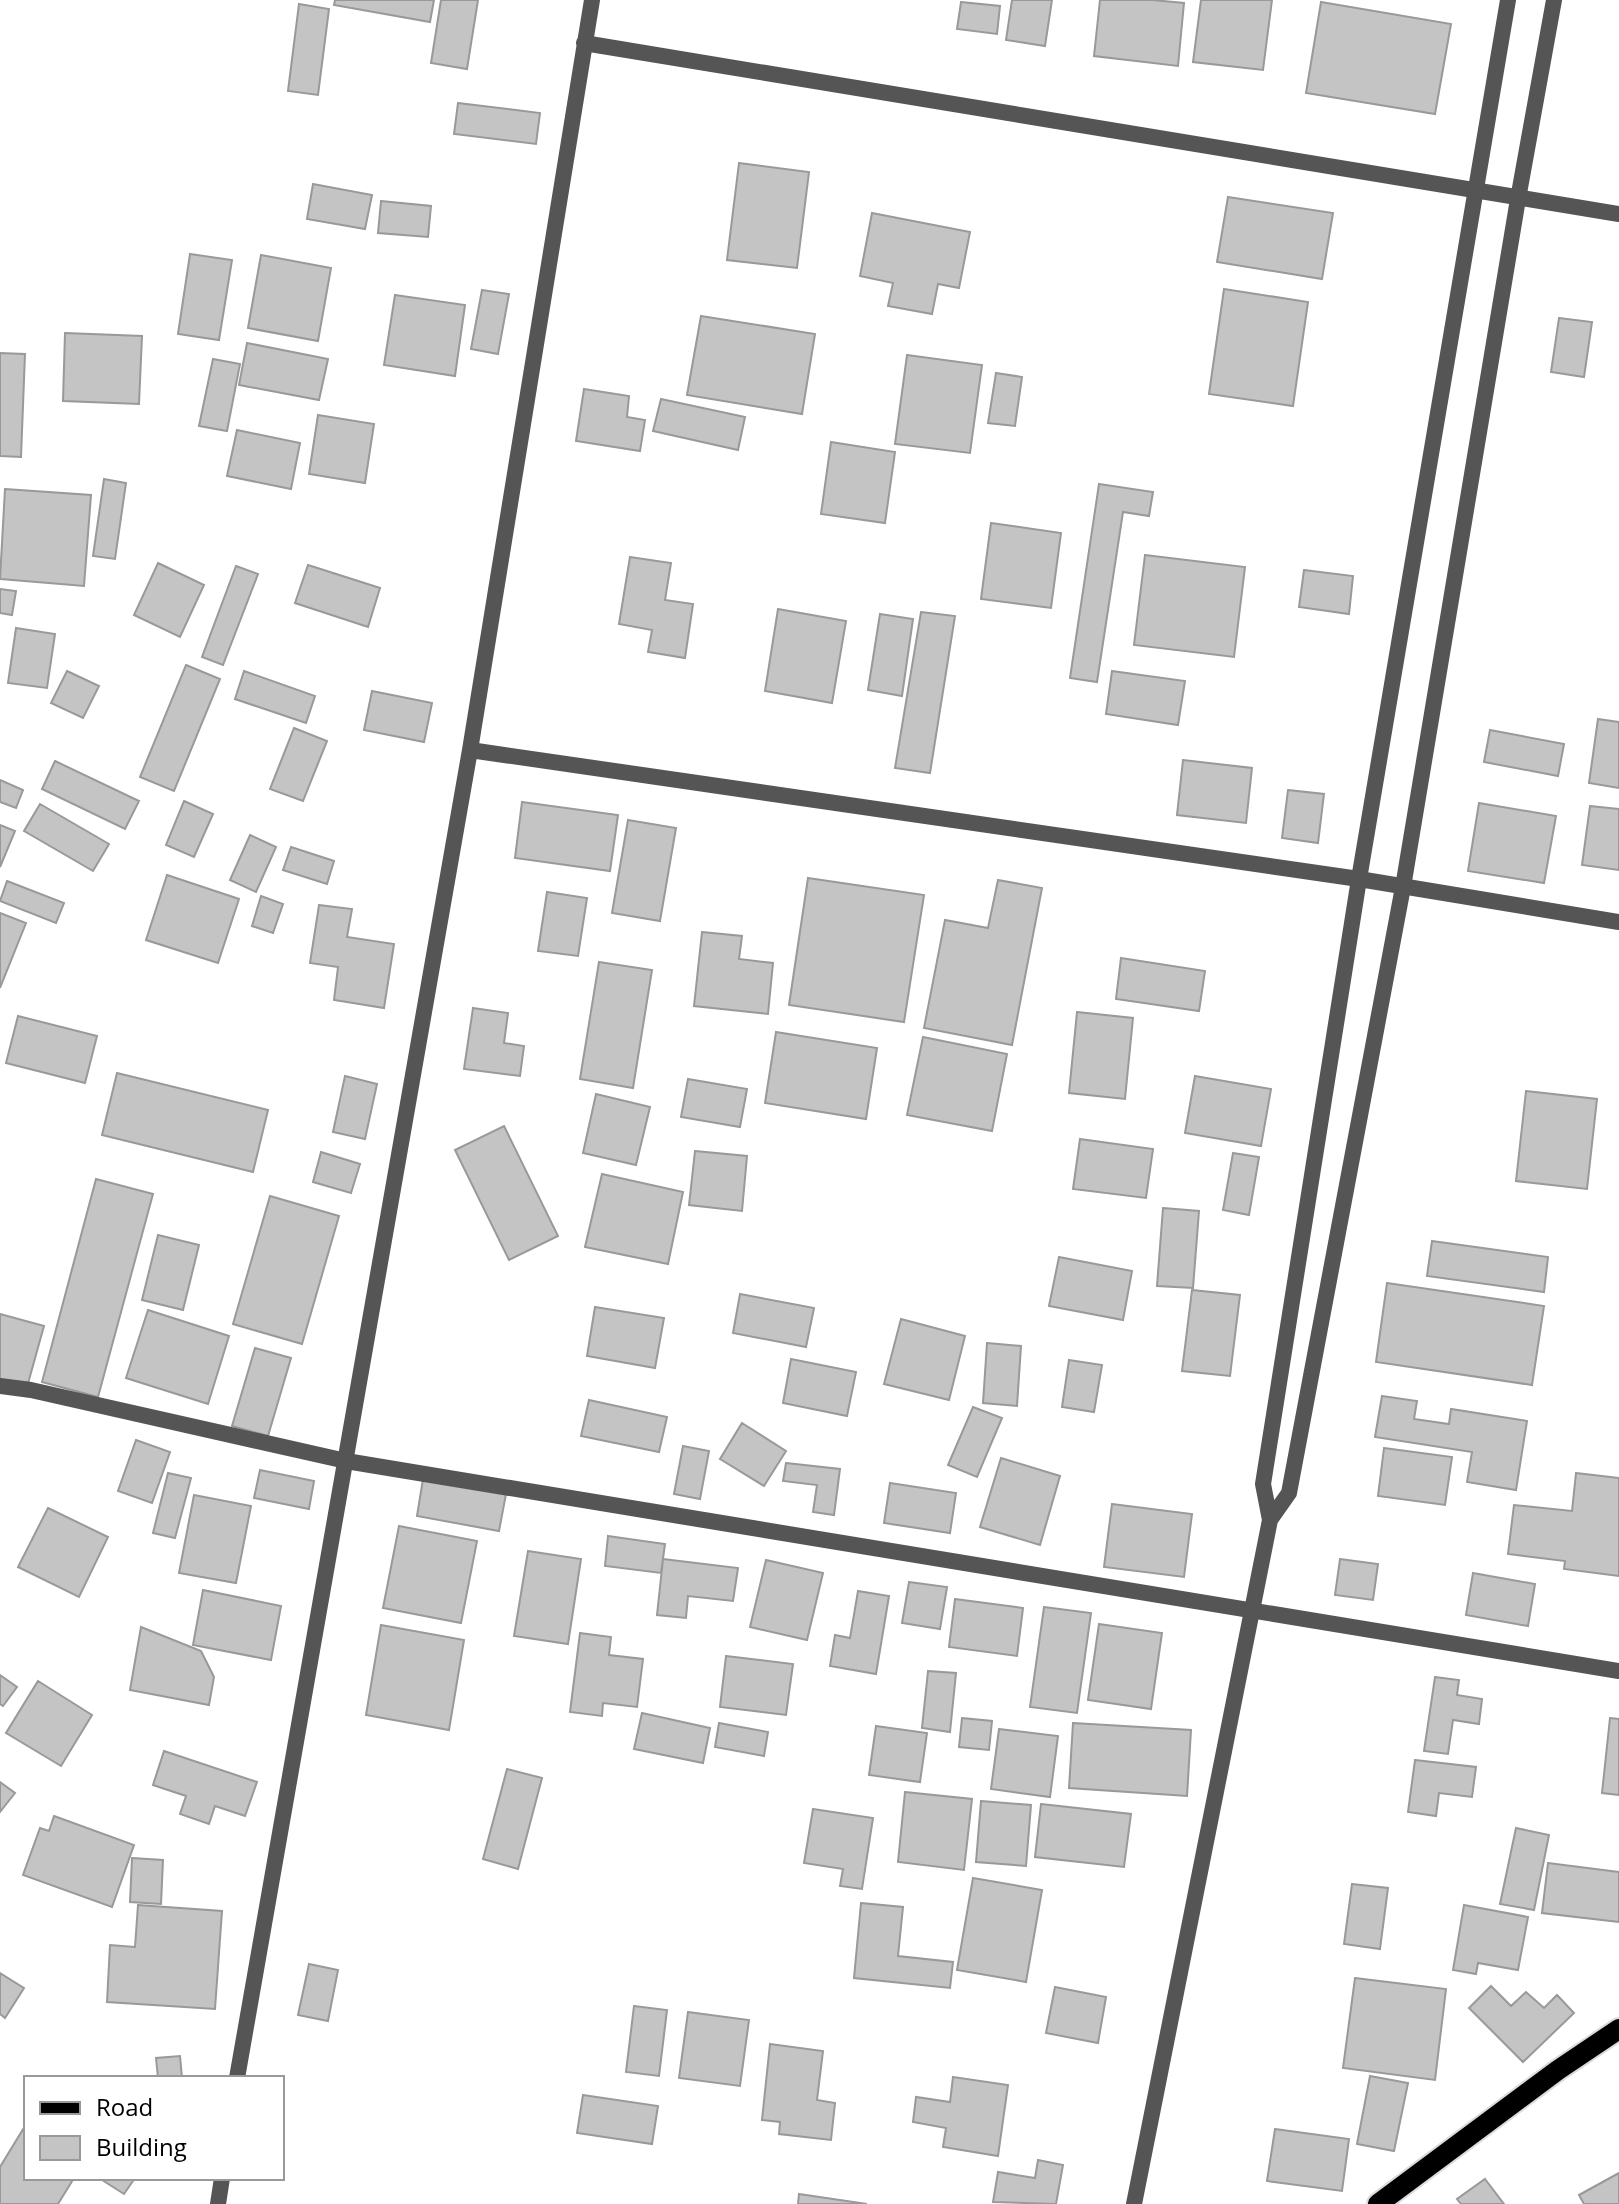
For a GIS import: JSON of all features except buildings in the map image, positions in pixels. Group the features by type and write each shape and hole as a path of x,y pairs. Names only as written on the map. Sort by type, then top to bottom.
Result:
{"main road":[{"path":"1378,2204 1558,2070 1619,2029"}],"street":[{"path":"237,2076 470,750 592,0"},
{"path":"1134,2204 1270,1520 1263,1484 1359,879 1508,0"},
{"path":"1270,1520 1289,1493 1403,887 1554,0"},
{"path":"584,43 1619,214"},
{"path":"470,750 1359,879 1619,922"},
{"path":"0,1386 31,1390 346,1461 1619,1671"},
{"path":"218,2204 222,2180"}]}
